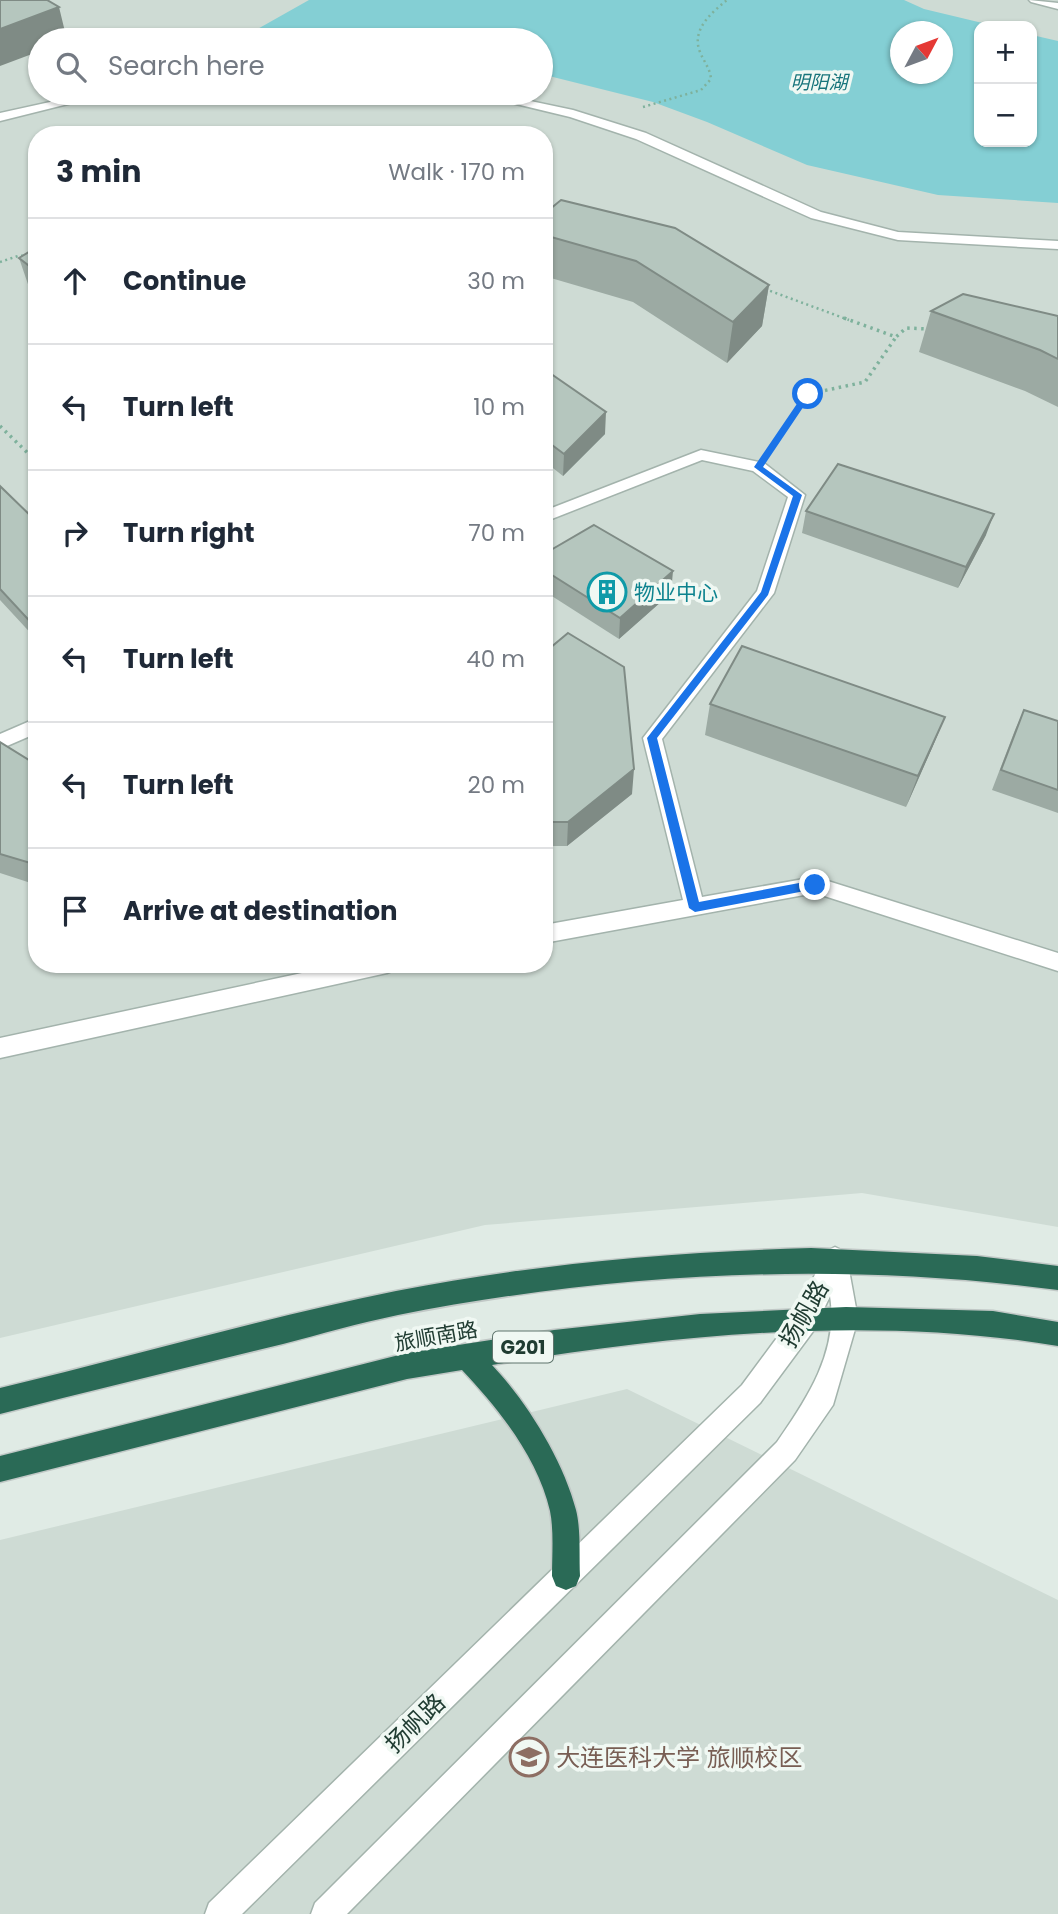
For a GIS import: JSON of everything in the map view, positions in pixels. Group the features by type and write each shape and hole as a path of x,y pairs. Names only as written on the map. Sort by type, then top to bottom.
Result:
{"highway":[{"name":"旅顺南路","path":"0,1401 398,1303 544,1281 691,1265 835,1259 985,1266 1058,1278"},
{"name":"旅顺南路","path":"0,1469 407,1366 554,1342 700,1326 846,1319 993,1323 1058,1334"},
{"path":"466,1356 501,1393 536,1445 563,1511 566,1576"}],"street":[{"path":"1035,0 1058,6"},
{"path":"0,117 53,105"},
{"path":"531,105 573,114 641,136 816,215 898,236 1058,245"},
{"path":"553,513 701,455 758,467 797,495 765,593 652,738 695,908"},
{"path":"0,742 28,729"},
{"path":"553,932 815,885 1058,962"},
{"path":"0,1048 346,973"},
{"name":"扬帆路","path":"326,1914 786,1451 824,1396 846,1319 835,1259"},
{"name":"扬帆路","path":"219,1914 751,1394 805,1321 835,1259"}],"path":[{"path":"653,102 701,90 712,79 711,69 697,44 700,27 727,0"},
{"path":"0,262 28,255"},
{"path":"765,289 896,337"},
{"path":"758,467 808,394 865,382 896,337 906,328 930,328"},
{"path":"0,426 28,453"}],"shaded area":[{"path":"0,0 1058,0 1058,1227 862,1193 485,1225 0,1338"},
{"name":"大连医科大学 旅顺校区","path":"627,1389 1058,1600 1058,1914 0,1914 0,1540"}],"water":[{"name":"明阳湖","path":"309,0 904,0 924,9 974,21 974,147 1037,147 1037,36 1058,41 1058,203 938,195 807,165 653,102 553,77 553,28 259,28"}],"building":[{"path":"0,0 47,0 59,7 0,29"},
{"path":"561,200 675,228 769,285 733,322 636,261 553,238 553,207"},
{"path":"28,252 28,265 19,258"},
{"path":"963,294 1058,316 1058,359 931,311"},
{"path":"553,375 606,412 564,454 553,446"},
{"path":"838,464 994,514 966,567 806,511"},
{"path":"0,486 28,513 28,619 0,589"},
{"path":"594,525 673,571 620,618 553,576 553,549"},
{"path":"568,633 624,667 634,769 568,822 553,822 553,646"},
{"path":"742,646 945,717 918,776 710,704"},
{"path":"1024,710 1058,721 1058,790 1001,770"},
{"path":"0,742 28,759 28,862 0,854"}],"place":[{"name":"物业中心","path":"607,592"},
{"name":"大连医科大学 旅顺校区","path":"529,1757"}],"route":[{"path":"808,394 758,467 797,495 765,593 652,738 695,908 815,885"}]}
